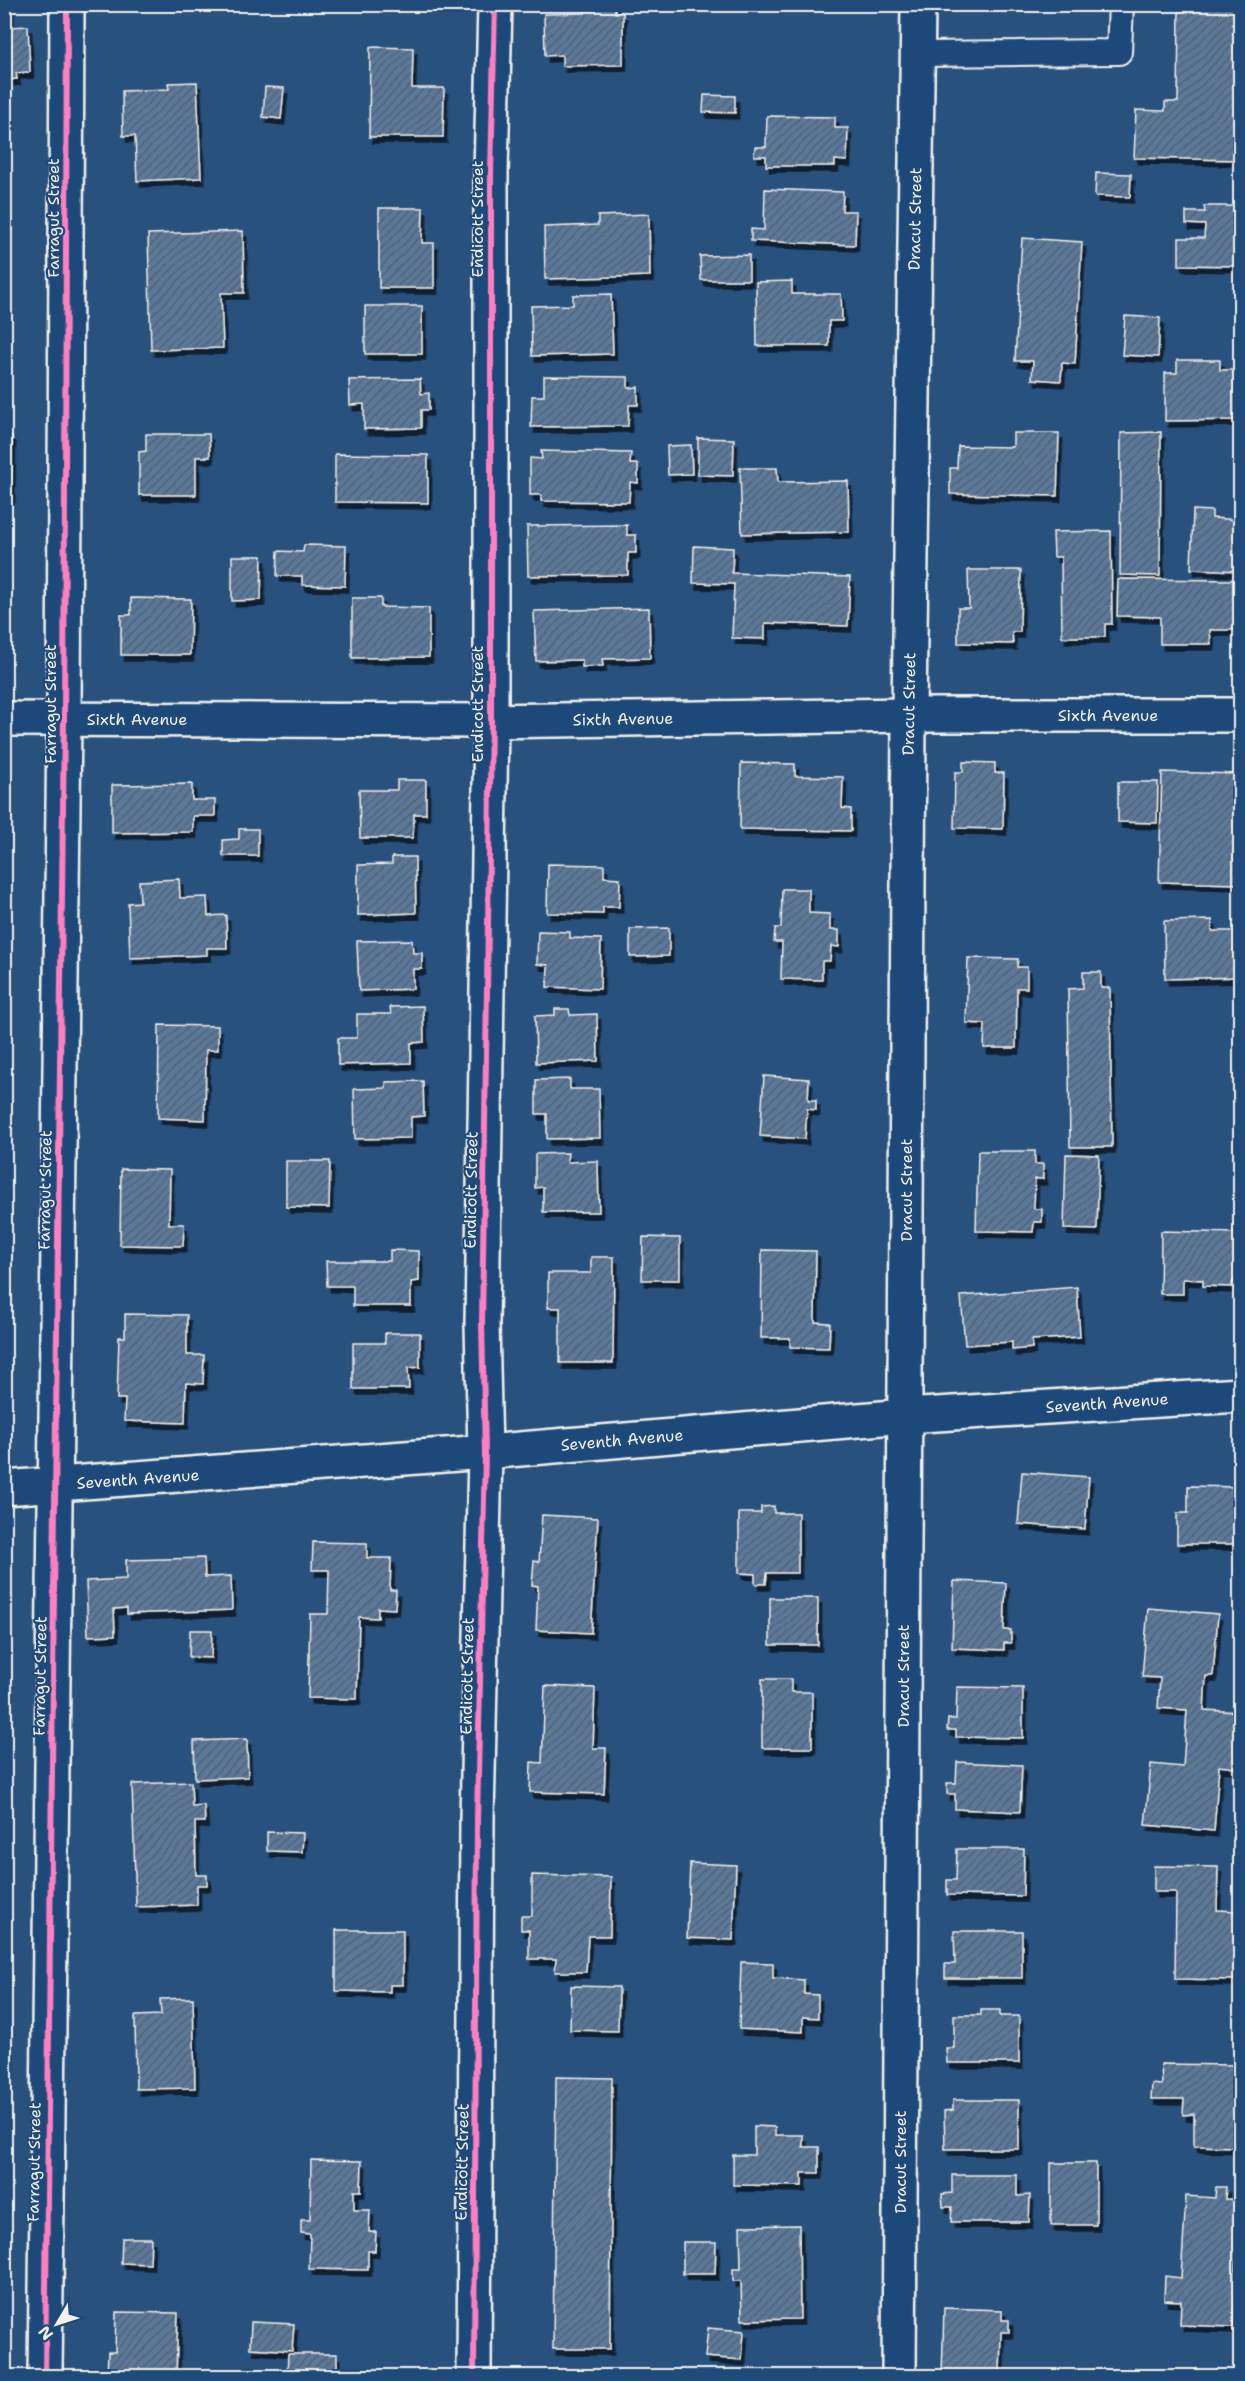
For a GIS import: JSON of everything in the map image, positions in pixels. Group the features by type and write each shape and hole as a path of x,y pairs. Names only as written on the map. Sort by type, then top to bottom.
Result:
{"street":[{"name":"Farragut Street","path":"45,2376 64,719 67,4"},
{"name":"Endicott Street","path":"474,2376 477,1819 485,1452 482,1324 491,721 490,173 495,4"},
{"name":"Dracut Street","path":"899,2376 909,715 918,4"},
{"name":"Sixth Avenue","path":"4,719 491,721 909,715 1240,714"},
{"name":"Seventh Avenue","path":"4,1488 485,1452 905,1416 1240,1395"}],"lane":[{"path":"917,54 1119,52 1121,4"}],"building":[{"path":"585,4 615,4 615,13 623,13 623,65 562,66 562,55 545,56 544,14 585,13"},
{"path":"1179,4 1240,4 1240,160 1134,158 1136,110 1165,111 1165,102 1178,102"},
{"path":"4,5 10,5 10,27 28,26 30,72 16,73 17,79 4,80"},
{"path":"370,47 413,48 412,88 444,88 443,137 369,137"},
{"path":"197,82 201,178 137,181 135,136 123,136 122,91 169,89 168,83"},
{"path":"265,87 284,88 281,119 263,117"},
{"path":"704,95 735,96 735,113 703,112"},
{"path":"767,116 835,117 835,128 848,128 847,161 835,160 835,166 766,166 766,156 754,156 755,147 766,147"},
{"path":"1096,173 1131,174 1130,197 1095,196"},
{"path":"765,189 843,192 842,211 856,211 855,245 751,241 751,229 764,230"},
{"path":"1204,206 1240,206 1240,266 1179,265 1179,238 1204,238 1205,225 1186,224 1186,212 1205,212"},
{"path":"379,208 423,208 422,243 434,243 434,288 379,288"},
{"path":"649,214 650,276 545,279 544,227 598,225 598,216"},
{"path":"243,231 244,293 221,293 223,348 151,350 148,234"},
{"path":"1022,238 1082,242 1075,364 1062,363 1061,381 1032,379 1033,361 1015,361"},
{"path":"749,255 749,280 701,280 700,256"},
{"path":"792,281 792,294 841,294 842,321 829,321 829,346 757,346 756,282"},
{"path":"611,294 613,354 532,356 531,306 573,305 573,295"},
{"path":"365,306 422,306 422,354 365,354"},
{"path":"1125,316 1160,318 1158,357 1122,355"},
{"path":"1177,360 1220,360 1220,370 1240,370 1240,420 1165,421 1165,373 1177,373"},
{"path":"544,376 628,377 628,388 638,387 638,405 629,405 628,426 531,427 532,396 544,396"},
{"path":"420,379 421,394 429,393 429,410 421,410 421,428 364,429 364,404 350,405 349,380"},
{"path":"1161,432 1160,576 1120,575 1121,433"},
{"path":"1013,433 1059,433 1057,496 950,494 950,468 957,468 958,446 1013,447"},
{"path":"146,434 209,434 210,457 196,457 196,495 139,495 139,452 146,451"},
{"path":"4,435 12,436 11,497 4,497"},
{"path":"698,438 734,439 733,476 698,475"},
{"path":"691,445 692,474 668,475 667,446"},
{"path":"541,451 631,453 630,464 638,464 638,483 630,482 629,502 541,501 541,495 530,495 530,458 542,459"},
{"path":"335,454 428,455 428,503 335,502"},
{"path":"740,468 777,468 778,482 848,481 849,532 742,534"},
{"path":"1193,510 1212,511 1212,518 1240,520 1240,571 1191,569"},
{"path":"627,525 627,535 636,535 636,553 628,553 628,575 528,576 527,526"},
{"path":"1111,531 1112,624 1105,624 1105,637 1062,637 1061,557 1054,557 1053,532"},
{"path":"304,545 346,546 345,586 302,585 302,576 277,576 278,551 303,552"},
{"path":"694,546 733,548 732,573 850,577 848,626 765,623 765,639 732,638 734,584 693,583"},
{"path":"232,556 262,556 261,600 232,601"},
{"path":"968,570 1021,570 1020,632 1012,632 1013,644 958,643 958,608 969,608"},
{"path":"1118,580 1240,580 1240,630 1210,630 1211,644 1160,644 1160,617 1117,616"},
{"path":"131,598 191,599 190,655 121,655 121,615 131,615"},
{"path":"352,598 381,598 381,607 429,608 429,657 352,658"},
{"path":"649,608 650,658 602,659 603,666 582,667 582,660 536,661 534,611"},
{"path":"963,762 995,763 995,773 1004,773 1003,829 954,828 955,772 963,772"},
{"path":"741,763 795,764 795,776 843,777 842,808 851,809 851,831 740,829"},
{"path":"1162,772 1240,774 1240,884 1159,882"},
{"path":"397,780 426,780 426,814 414,814 413,838 360,838 359,790 397,790"},
{"path":"1118,782 1158,782 1157,823 1118,822"},
{"path":"192,784 192,800 215,800 215,816 193,816 193,832 112,833 112,785"},
{"path":"239,829 258,829 258,856 223,856 223,840 239,839"},
{"path":"392,857 415,857 416,913 358,915 358,865 392,864"},
{"path":"548,864 604,865 604,877 620,878 619,907 603,907 603,914 547,913"},
{"path":"179,879 180,898 207,897 208,916 226,915 227,948 207,948 207,955 130,958 128,903 140,902 139,881"},
{"path":"782,889 809,889 809,913 830,914 830,930 839,930 839,947 831,946 830,961 822,961 822,980 781,979 782,942 774,942 775,928 781,928"},
{"path":"1212,920 1212,931 1240,931 1240,977 1165,979 1164,921"},
{"path":"669,928 669,956 630,957 630,929"},
{"path":"538,931 570,932 570,938 601,939 600,989 547,987 548,965 537,964"},
{"path":"412,940 413,953 422,953 422,969 413,969 413,989 359,991 357,941"},
{"path":"968,958 1018,959 1017,967 1027,967 1027,988 1017,988 1016,1048 984,1048 985,1024 966,1023"},
{"path":"1083,972 1101,972 1101,988 1110,988 1112,1147 1070,1147 1068,989 1083,988"},
{"path":"423,1006 424,1042 411,1043 411,1063 338,1065 338,1038 357,1038 357,1014 391,1014 390,1007"},
{"path":"555,1009 569,1009 570,1015 597,1014 598,1061 536,1063 535,1016 555,1015"},
{"path":"159,1025 218,1026 218,1050 206,1050 205,1120 158,1118"},
{"path":"764,1076 809,1079 808,1100 816,1100 816,1110 807,1109 805,1139 760,1136"},
{"path":"570,1079 570,1089 599,1089 600,1138 547,1139 547,1114 536,1114 536,1080"},
{"path":"423,1081 424,1116 411,1117 411,1138 355,1139 354,1089 386,1088 386,1082"},
{"path":"978,1151 1035,1151 1035,1164 1043,1164 1043,1179 1035,1179 1034,1209 1042,1209 1042,1222 1034,1222 1033,1232 976,1231"},
{"path":"568,1153 567,1162 598,1161 599,1212 543,1212 543,1187 535,1188 535,1154"},
{"path":"1066,1154 1099,1155 1097,1230 1064,1229"},
{"path":"286,1161 330,1161 329,1208 286,1207"},
{"path":"121,1169 170,1170 169,1224 184,1224 183,1246 120,1245"},
{"path":"1161,1231 1240,1233 1240,1280 1233,1280 1232,1287 1203,1286 1203,1280 1183,1279 1183,1294 1160,1294"},
{"path":"643,1237 680,1238 680,1280 642,1280"},
{"path":"390,1250 419,1251 419,1281 411,1282 411,1306 353,1306 353,1286 327,1286 326,1261 390,1261"},
{"path":"762,1250 816,1251 815,1322 830,1323 829,1348 790,1347 790,1338 761,1338"},
{"path":"591,1257 614,1257 613,1363 560,1363 560,1308 548,1308 548,1273 591,1273"},
{"path":"1077,1287 1080,1337 1032,1340 1032,1348 1012,1350 1012,1342 965,1345 961,1296"},
{"path":"125,1314 187,1315 187,1355 204,1355 203,1384 186,1383 185,1423 124,1421 125,1399 117,1399 119,1337 125,1337"},
{"path":"385,1333 420,1333 420,1367 408,1368 409,1389 353,1389 353,1343 385,1343"},
{"path":"1022,1472 1089,1477 1085,1529 1018,1524"},
{"path":"1188,1486 1240,1487 1240,1544 1177,1544 1177,1513 1188,1513"},
{"path":"774,1506 774,1513 798,1513 798,1573 767,1573 766,1584 755,1584 755,1574 739,1573 739,1513 761,1513 761,1507"},
{"path":"542,1515 598,1518 591,1633 536,1630 538,1586 532,1585 534,1561 539,1562"},
{"path":"313,1542 367,1543 367,1558 391,1558 390,1590 396,1590 395,1609 378,1608 378,1618 359,1617 357,1699 308,1698 310,1614 328,1614 329,1570 312,1570"},
{"path":"204,1558 205,1577 231,1576 232,1610 127,1614 127,1608 114,1609 115,1635 88,1636 86,1581 126,1579 126,1560"},
{"path":"954,1581 1006,1583 1004,1630 1011,1630 1011,1643 1004,1643 1004,1650 952,1648"},
{"path":"770,1598 818,1598 818,1645 770,1645"},
{"path":"1148,1608 1218,1614 1213,1676 1206,1676 1204,1710 1240,1712 1235,1768 1219,1766 1214,1831 1145,1825 1151,1764 1183,1767 1187,1710 1158,1708 1160,1678 1142,1677"},
{"path":"190,1630 212,1630 211,1658 189,1657"},
{"path":"762,1679 791,1679 791,1692 812,1692 812,1748 762,1748"},
{"path":"545,1686 595,1688 593,1748 606,1748 604,1794 530,1792 531,1762 542,1763"},
{"path":"957,1687 1023,1688 1023,1738 956,1737 956,1730 947,1730 948,1719 956,1719"},
{"path":"247,1739 248,1777 195,1779 194,1741"},
{"path":"957,1762 1022,1765 1020,1812 955,1809 955,1794 947,1794 947,1783 956,1783"},
{"path":"191,1782 192,1806 204,1805 205,1822 195,1822 196,1875 207,1875 207,1885 197,1885 197,1905 136,1907 132,1784"},
{"path":"267,1832 303,1833 302,1852 267,1851"},
{"path":"957,1849 1024,1849 1023,1896 947,1895 947,1880 956,1880"},
{"path":"690,1863 736,1865 733,1940 687,1938"},
{"path":"1154,1866 1218,1867 1217,1910 1238,1911 1237,1941 1240,1941 1240,1954 1237,1954 1236,1980 1175,1979 1176,1892 1154,1892"},
{"path":"532,1875 611,1877 610,1936 588,1936 586,1972 555,1972 556,1959 529,1959 529,1930 521,1930 521,1916 532,1916"},
{"path":"336,1930 403,1930 403,1985 390,1985 390,1992 336,1991"},
{"path":"954,1931 1022,1931 1022,1978 945,1978 945,1964 955,1964"},
{"path":"741,1962 773,1963 773,1978 804,1980 804,1994 818,1995 818,2018 803,2017 803,2032 739,2029"},
{"path":"571,1986 619,1987 618,2031 570,2030"},
{"path":"193,1998 195,2088 136,2089 135,2016 161,2015 160,1999"},
{"path":"981,2010 1000,2010 1000,2016 1019,2016 1019,2063 947,2063 946,2048 954,2048 954,2015 981,2015"},
{"path":"1161,2064 1236,2065 1236,2147 1194,2146 1194,2114 1183,2115 1184,2099 1151,2099 1152,2084 1162,2085"},
{"path":"556,2077 612,2078 610,2349 553,2349"},
{"path":"953,2100 1019,2100 1019,2149 945,2149 944,2111 953,2110"},
{"path":"754,2126 775,2127 775,2135 803,2135 803,2147 819,2147 819,2173 802,2173 802,2186 733,2185 733,2155 754,2155"},
{"path":"311,2160 362,2161 361,2191 354,2191 354,2210 370,2210 369,2232 376,2232 375,2251 368,2251 368,2270 309,2269 310,2234 301,2233 301,2220 310,2220"},
{"path":"1051,2163 1096,2163 1096,2225 1051,2225"},
{"path":"952,2175 1017,2175 1017,2196 1030,2195 1029,2222 951,2222 952,2207 943,2207 942,2194 952,2193"},
{"path":"1216,2187 1226,2187 1225,2199 1240,2200 1233,2327 1180,2325 1181,2301 1164,2300 1165,2276 1181,2278 1186,2196 1215,2198"},
{"path":"799,2225 800,2319 742,2320 741,2281 733,2281 733,2269 741,2269 740,2226"},
{"path":"122,2238 151,2238 150,2264 121,2263"},
{"path":"683,2242 716,2242 715,2274 683,2274"},
{"path":"944,2308 1002,2310 1002,2320 1009,2320 1009,2332 1001,2332 1000,2376 942,2376"},
{"path":"116,2312 178,2313 176,2376 107,2376 108,2352 115,2352"},
{"path":"251,2322 294,2324 292,2351 250,2348"},
{"path":"708,2328 744,2331 742,2360 705,2357"},
{"path":"288,2354 337,2354 337,2376 287,2376"}],"cycle path":[{"path":"45,2376 64,719 67,4"},
{"path":"474,2376 477,1819 485,1452 482,1324 491,721 491,173 495,4"}]}
